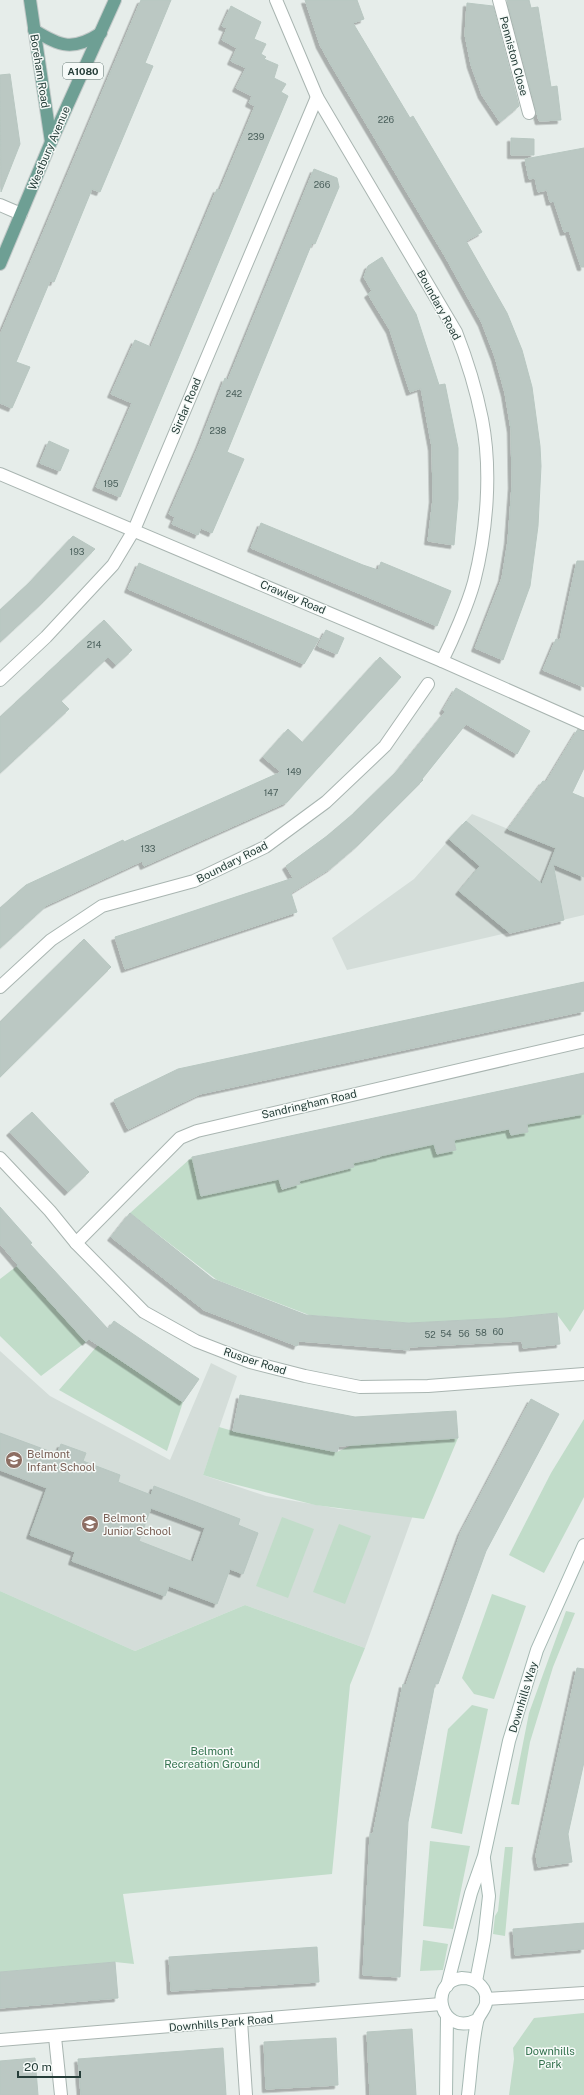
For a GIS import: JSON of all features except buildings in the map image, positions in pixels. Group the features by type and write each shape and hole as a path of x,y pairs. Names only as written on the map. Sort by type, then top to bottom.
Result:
{"main road":[{"name":"Boreham Road","path":"30,0 51,142"},
{"name":"Westbury Avenue","path":"0,264 51,142 101,34 115,0"},
{"path":"34,30 53,42 68,46 80,45 101,34"}],"street":[{"name":"Boundary Road","path":"276,0 317,97 456,332 469,368 482,420 487,473 483,528 474,583 442,661"},
{"name":"Penniston Close","path":"499,0 529,112"},
{"name":"Sirdar Road","path":"0,680 46,637 113,565 134,530 317,97"},
{"path":"0,204 21,214"},
{"name":"Crawley Road","path":"0,474 442,661 584,724"},
{"name":"Boundary Road","path":"0,987 51,940 102,906 194,881 265,847 326,802 384,746 428,684"},
{"name":"Sandringham Road","path":"76,1243 180,1138 197,1131 584,1041"},
{"name":"Rusper Road","path":"0,1158 50,1211 76,1243 144,1312 196,1341 250,1362 305,1376 360,1387 428,1386 584,1374"},
{"name":"Downhills Way","path":"447,1986 471,1893 484,1856 509,1741 537,1650 584,1545"},
{"name":"Downhills Way","path":"476,1981 484,1940 489,1896 484,1856"},
{"path":"446,2095 447,2017 441,2004 442,1994 447,1986 454,1980 463,1978 476,1981 485,1992 486,1998 486,2004 477,2020 468,2095"},
{"path":"486,1998 584,1993"},
{"name":"Downhills Park Road","path":"0,2040 55,2037 441,2004"},
{"path":"447,2017 455,2022 464,2024 477,2020"},
{"path":"241,2021 246,2095"},
{"path":"55,2037 60,2095"}],"shaded area":[{"path":"543,781 584,798 584,915 347,970 332,938 414,879 472,814 508,829"},
{"path":"0,1351 50,1396 170,1460 211,1363 237,1376 203,1475 266,1496 340,1509 413,1515 365,1648 245,1605 135,1651 0,1591"}],"green space":[{"path":"555,1108 558,1119 582,1114 584,1111 584,1309 570,1332 556,1313 507,1318 411,1323 309,1315 217,1280 130,1213 192,1157 201,1196 233,1189 252,1174 254,1185 279,1179 282,1190 299,1184 299,1181 354,1167 353,1163 380,1156 434,1144 437,1154 456,1150 454,1140 489,1133 507,1118 511,1135 528,1132 527,1124"},
{"path":"17,1266 86,1342 41,1376 0,1336 0,1279"},
{"path":"98,1345 183,1402 167,1451 59,1390"},
{"path":"584,1419 584,1497 544,1573 509,1555 551,1473"},
{"path":"219,1427 337,1452 352,1445 458,1438 424,1519 315,1505 203,1475"},
{"path":"282,1517 314,1529 288,1598 256,1586"},
{"path":"339,1524 371,1536 345,1604 313,1592"},
{"name":"Belmont Recreation Ground","path":"0,1591 135,1651 245,1605 365,1648 350,1685 332,1874 123,1894 134,1964 115,1962 0,1972"},
{"path":"492,1594 526,1606 494,1699 474,1694 462,1678"},
{"path":"566,1611 575,1613 553,1667 530,1742 519,1805 511,1804 529,1713"},
{"path":"472,1705 488,1709 462,1834 431,1828 448,1729"},
{"path":"430,1841 470,1846 453,1929 423,1926"},
{"path":"505,1847 513,1847 505,1936 493,1934 495,1916 498,1911"},
{"path":"423,1940 448,1944 443,1970 420,1971"},
{"name":"Downhills Park","path":"584,2013 584,2095 509,2095 514,2059 513,2048 534,2018"}],"place":[{"name":"Belmont Infant School","path":"14,1460"},
{"name":"Belmont Junior School","path":"90,1524"}]}
